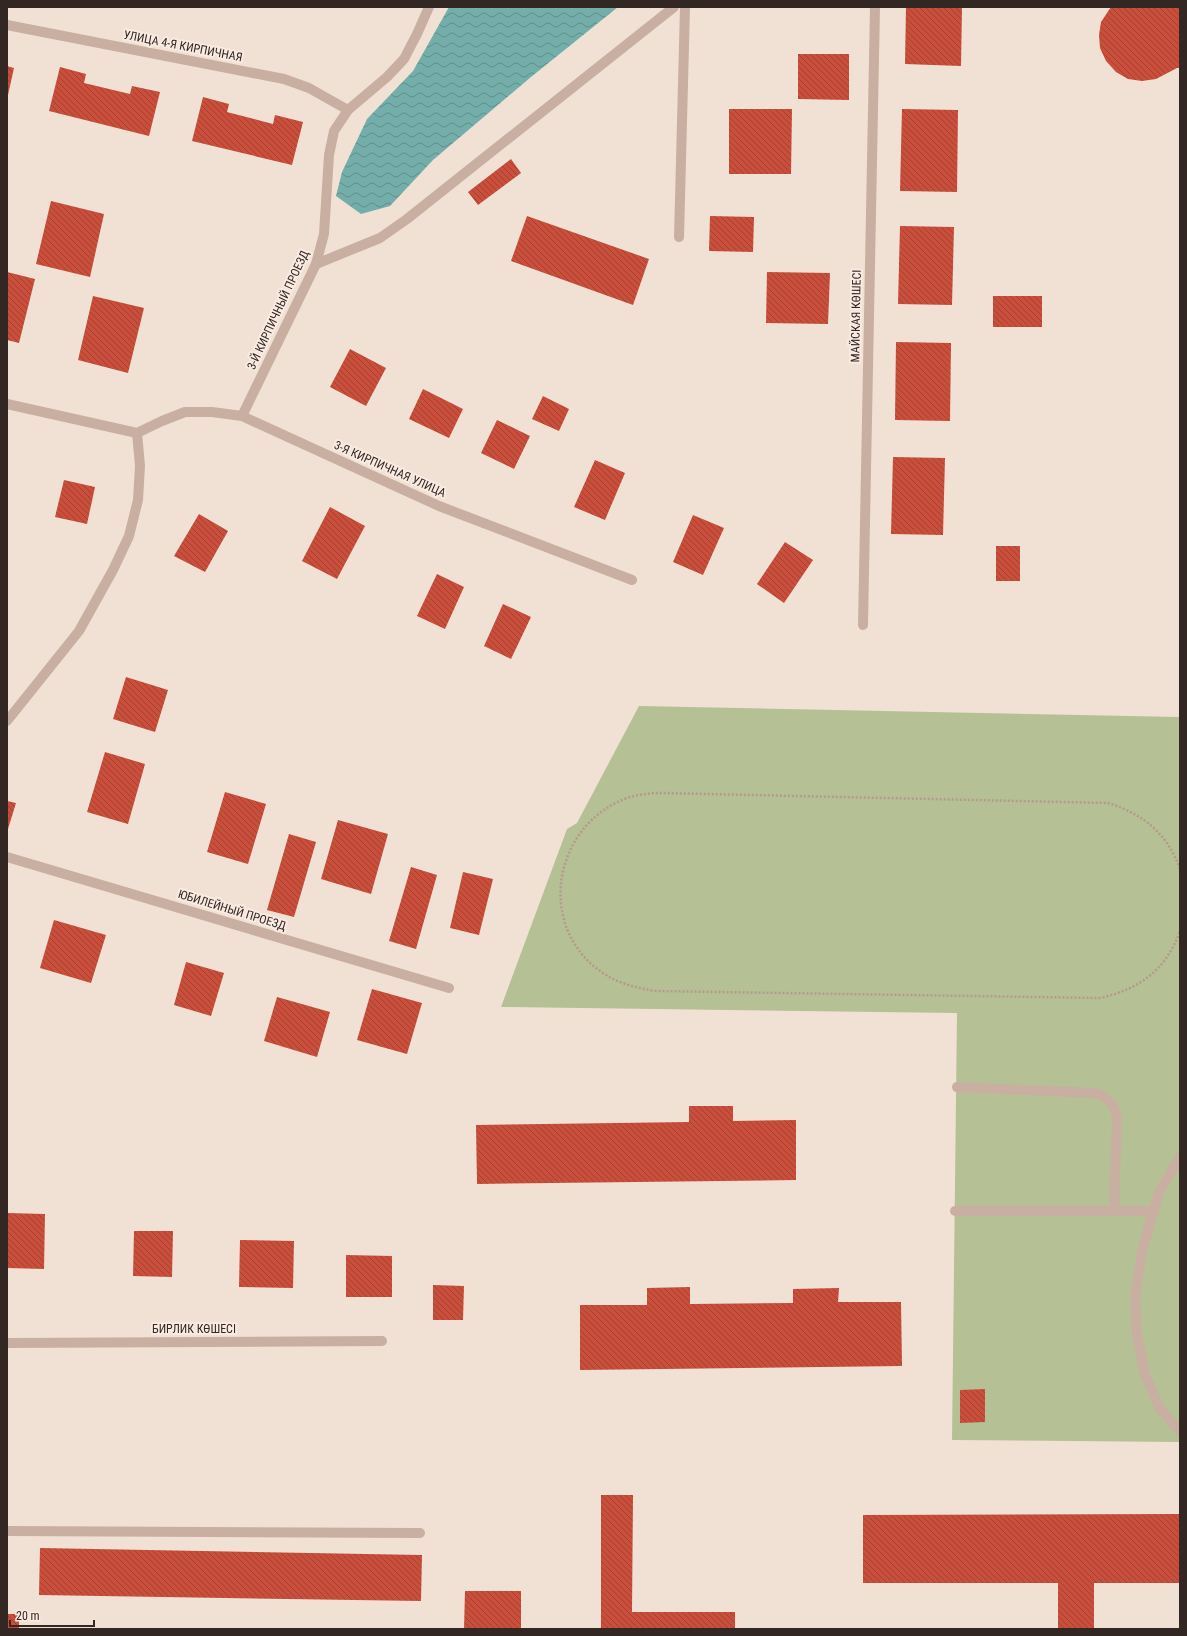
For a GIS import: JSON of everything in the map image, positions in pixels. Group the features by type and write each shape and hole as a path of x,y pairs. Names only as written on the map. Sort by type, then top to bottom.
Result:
{"street":[{"name":"3-Й КИРПИЧНЫЙ ПРОЕЗД","path":"242,416 316,264 324,234 329,155 334,131 348,110 387,77 404,59 429,7"},
{"path":"316,264 380,238 406,220 674,7"},
{"path":"679,237 685,7"},
{"name":"МАЙСКАЯ КӨШЕСІ","path":"863,625 875,7"},
{"name":"УЛИЦА 4-Я КИРПИЧНАЯ","path":"7,26 284,79 309,88 348,110"},
{"path":"7,404 137,433 140,466 138,500 129,536 113,570 80,630 7,721"},
{"name":"3-Я КИРПИЧНАЯ УЛИЦА","path":"137,433 185,412 212,412 242,416 439,506 632,580"},
{"name":"ЮБИЛЕЙНЫЙ ПРОЕЗД","path":"7,857 449,988"},
{"path":"957,1087 1095,1093 1104,1096 1116,1109 1117,1118 1114,1211"},
{"path":"1180,1157 1160,1192 1142,1251 1135,1296 1137,1334 1145,1375 1160,1408 1180,1431"},
{"path":"955,1212 1154,1211"},
{"name":"БИРЛИК КӨШЕСІ","path":"7,1343 382,1341"},
{"path":"7,1531 420,1533"}],"path":[{"path":"1180,869 1175,856 1166,841 1153,827 1135,814 1125,809 1108,804 663,793 646,794 618,802 598,814 585,826 575,840 566,857 561,877 560,896 563,916 570,934 579,950 591,963 605,975 620,983 655,991 1100,998 1118,994 1135,987 1151,976 1163,963 1174,946 1180,931"}],"green space":[{"path":"639,706 1180,717 1180,1442 952,1440 957,1013 501,1007 567,829 577,823"}],"water":[{"path":"449,7 618,7 531,77 433,160 390,206 361,214 336,196 342,172 367,119 413,71"}],"building":[{"path":"906,7 962,7 961,66 905,64"},
{"path":"1111,7 1180,7 1180,68 1177,68 1156,79 1142,81 1128,79 1116,72 1106,61 1100,48 1099,35 1101,22"},
{"path":"798,54 849,54 849,100 798,99"},
{"path":"7,66 14,68 8,95 7,95"},
{"path":"60,67 86,74 84,83 130,94 132,86 160,92 149,136 49,111"},
{"path":"203,97 229,104 227,112 273,124 275,115 303,122 292,165 192,141"},
{"path":"729,109 792,109 791,174 729,174"},
{"path":"902,109 958,110 957,192 900,191"},
{"path":"511,159 521,173 478,205 468,192"},
{"path":"51,201 104,214 90,277 36,264"},
{"path":"527,216 649,259 633,305 511,261"},
{"path":"710,216 754,217 753,252 709,251"},
{"path":"900,226 954,227 952,305 898,304"},
{"path":"7,272 35,279 19,343 7,340"},
{"path":"767,272 830,273 828,324 766,323"},
{"path":"93,296 144,308 128,373 78,360"},
{"path":"993,296 1042,296 1042,327 993,327"},
{"path":"896,342 951,343 950,421 895,420"},
{"path":"350,349 386,368 366,406 330,387"},
{"path":"423,389 463,409 449,438 409,419"},
{"path":"543,396 569,409 559,431 532,419"},
{"path":"497,420 530,436 514,469 481,453"},
{"path":"893,457 945,458 943,535 891,534"},
{"path":"595,460 625,473 605,520 574,507"},
{"path":"64,480 95,487 87,524 55,517"},
{"path":"330,507 365,526 337,579 302,561"},
{"path":"199,514 228,531 205,572 174,556"},
{"path":"693,515 724,528 703,575 673,562"},
{"path":"785,542 813,560 784,603 757,584"},
{"path":"996,546 1020,546 1020,581 996,581"},
{"path":"437,574 464,587 445,629 417,616"},
{"path":"503,604 531,617 511,659 484,646"},
{"path":"126,677 168,690 155,732 113,719"},
{"path":"105,752 145,764 128,824 87,812"},
{"path":"225,792 266,804 248,864 207,852"},
{"path":"7,801 16,803 8,829 7,829"},
{"path":"338,820 388,834 371,894 321,879"},
{"path":"289,834 316,842 294,917 267,910"},
{"path":"411,867 437,875 416,949 389,941"},
{"path":"463,872 493,879 479,935 450,928"},
{"path":"54,920 106,935 91,983 40,968"},
{"path":"186,962 224,973 211,1016 174,1005"},
{"path":"372,989 422,1003 407,1054 357,1040"},
{"path":"277,997 330,1012 317,1057 264,1041"},
{"path":"689,1106 733,1106 733,1121 796,1120 796,1180 477,1184 476,1125 689,1122"},
{"path":"7,1213 45,1214 44,1269 7,1268"},
{"path":"134,1231 173,1231 172,1277 133,1276"},
{"path":"240,1240 294,1241 293,1288 239,1287"},
{"path":"346,1255 392,1256 392,1297 346,1297"},
{"path":"433,1285 464,1286 463,1320 433,1320"},
{"path":"690,1287 690,1304 793,1303 793,1289 839,1288 838,1302 901,1302 902,1366 580,1370 580,1305 647,1305 647,1288"},
{"path":"985,1389 985,1422 960,1423 960,1390"},
{"path":"601,1495 633,1495 632,1612 735,1612 735,1629 601,1629"},
{"path":"1180,1514 1180,1583 1094,1583 1094,1629 1058,1629 1058,1583 863,1583 863,1515"},
{"path":"40,1548 422,1555 421,1601 39,1595"},
{"path":"465,1591 521,1591 521,1629 464,1629"},
{"path":"7,1614 19,1614 19,1629 7,1629"}]}
